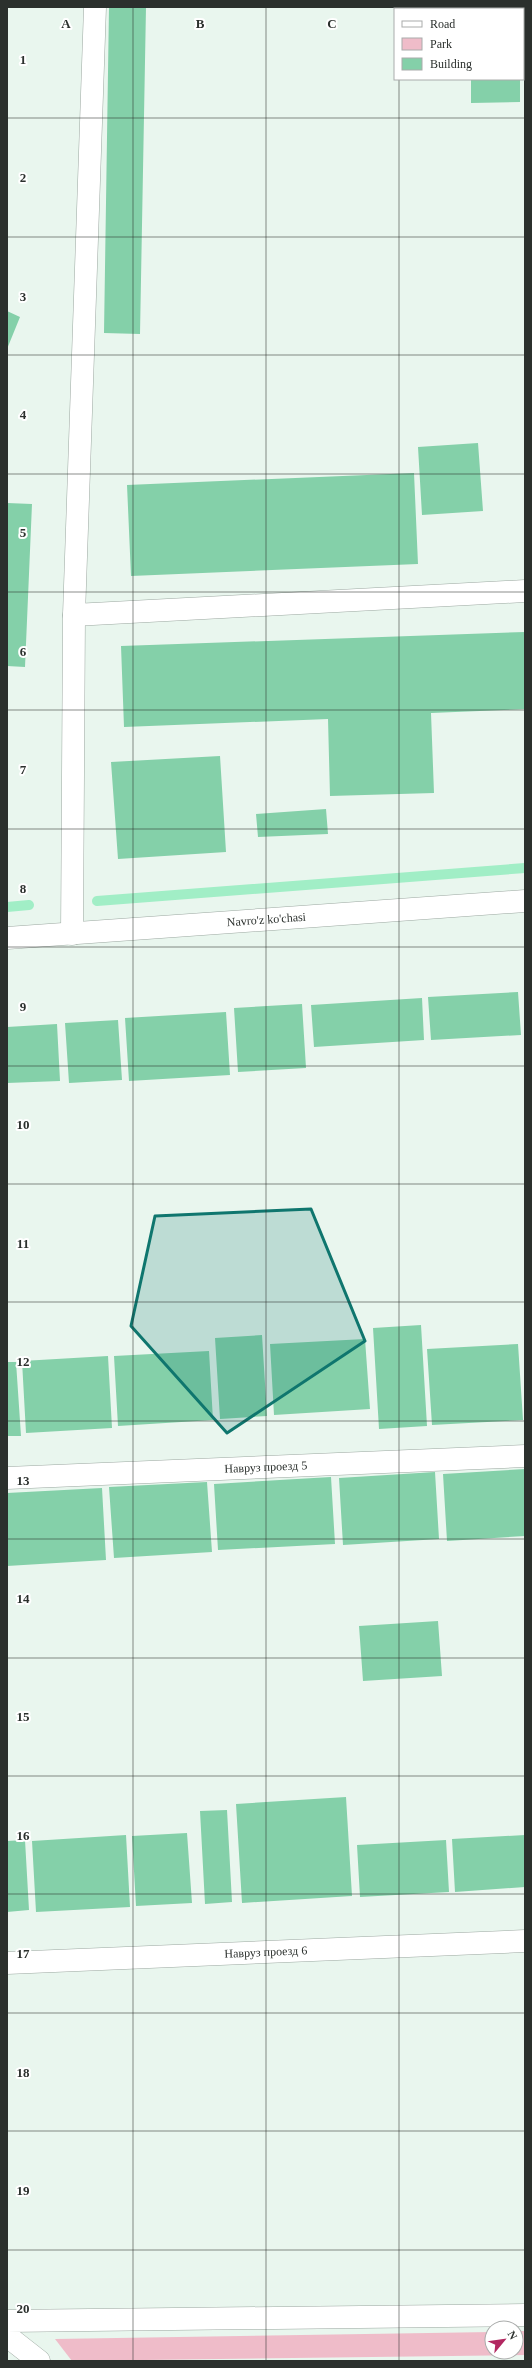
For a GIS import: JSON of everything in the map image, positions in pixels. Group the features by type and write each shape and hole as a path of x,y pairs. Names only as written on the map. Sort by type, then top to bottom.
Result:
{"main road":[{"path":"72,934 74,615 95,7"},
{"path":"74,615 525,591"},
{"name":"Navro'z ko'chasi","path":"7,938 525,901"},
{"name":"Навруз проезд 5","path":"7,1478 525,1456"},
{"name":"Навруз проезд 6","path":"7,1963 525,1941"},
{"path":"7,2321 525,2315"},
{"path":"7,2336 39,2361"}],"highlighted area":[{"path":"311,1209 365,1341 227,1433 131,1326 155,1216"}],"green space":[{"path":"524,2331 525,2331 524,2355"},
{"path":"484,2332 484,2356 72,2361 55,2339"}],"building":[{"path":"109,7 146,7 140,334 104,333"},
{"path":"471,80 520,80 520,102 471,103"},
{"path":"7,311 20,317 7,349"},
{"path":"478,443 483,511 422,515 418,447"},
{"path":"414,473 418,564 131,576 127,485"},
{"path":"7,503 32,504 25,667 7,666"},
{"path":"525,632 525,709 431,713 434,793 330,796 328,719 124,727 121,646"},
{"path":"220,756 226,852 118,859 111,762"},
{"path":"326,809 328,834 258,837 256,814"},
{"path":"518,992 521,1035 431,1040 428,997"},
{"path":"422,998 424,1040 314,1047 311,1005"},
{"path":"302,1004 306,1068 238,1072 234,1008"},
{"path":"226,1012 230,1075 129,1081 125,1018"},
{"path":"118,1020 122,1080 69,1083 65,1023"},
{"path":"57,1024 60,1081 7,1083 7,1027"},
{"path":"421,1325 427,1426 379,1429 373,1328"},
{"path":"262,1335 267,1416 220,1419 215,1338"},
{"path":"365,1339 370,1409 274,1415 270,1344"},
{"path":"518,1344 523,1420 432,1425 427,1349"},
{"path":"209,1351 213,1420 118,1426 114,1356"},
{"path":"108,1356 112,1428 26,1433 22,1361"},
{"path":"7,1362 16,1362 21,1436 7,1436"},
{"path":"525,1469 525,1536 447,1541 443,1474"},
{"path":"435,1472 439,1539 343,1545 339,1478"},
{"path":"331,1477 335,1544 218,1550 214,1484"},
{"path":"207,1482 212,1552 114,1558 109,1487"},
{"path":"102,1488 106,1560 7,1566 7,1493"},
{"path":"438,1621 442,1676 363,1681 359,1626"},
{"path":"346,1797 352,1896 242,1903 236,1804"},
{"path":"227,1810 232,1902 205,1904 200,1811"},
{"path":"187,1833 192,1903 136,1906 132,1836"},
{"path":"126,1835 130,1907 36,1912 32,1841"},
{"path":"525,1835 525,1887 455,1892 452,1839"},
{"path":"25,1840 29,1910 7,1912 7,1841"},
{"path":"446,1840 449,1892 360,1897 357,1845"}],"waterway":[{"path":"97,901 525,868"},
{"path":"7,907 29,905"}]}
